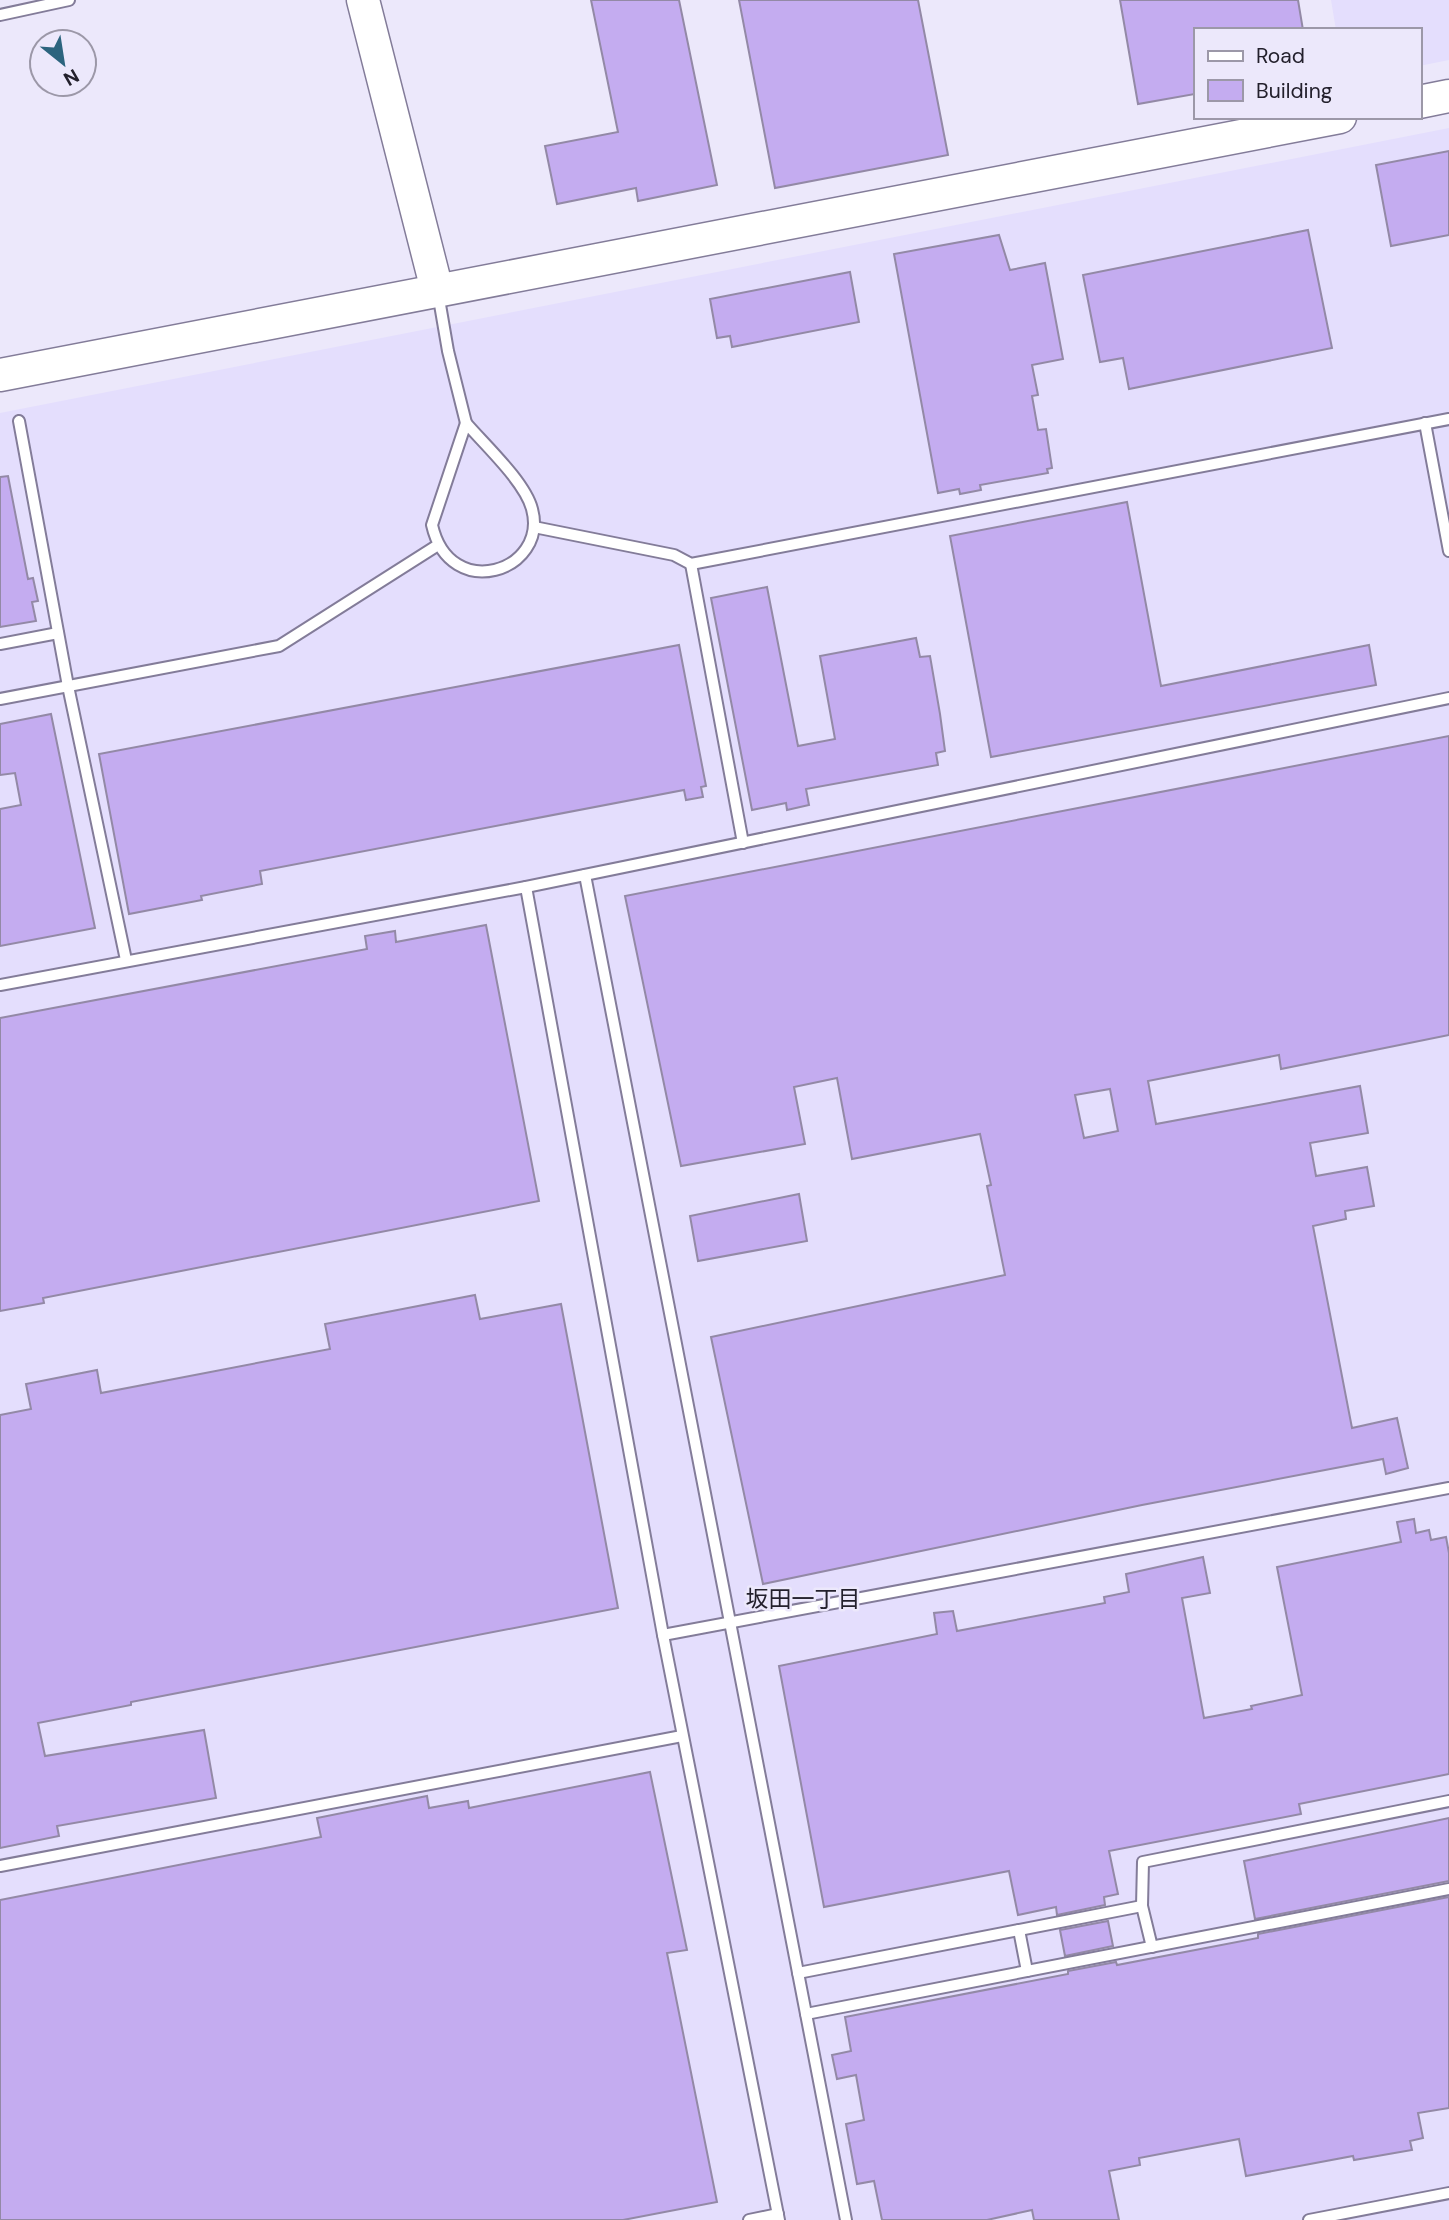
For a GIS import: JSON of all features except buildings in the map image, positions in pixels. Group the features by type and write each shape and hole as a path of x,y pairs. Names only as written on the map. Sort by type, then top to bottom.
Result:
{"street":[{"path":"363,0 437,290"},
{"path":"1421,102 1449,96"},
{"path":"0,375 1330,119"}],"lane":[{"path":"0,15 69,0"},
{"path":"437,290 447,351 466,423 526,494 532,510 534,527 529,543 519,557 505,567 489,572 472,571 457,565 438,545 432,525 466,423"},
{"path":"534,527 674,555 691,564 1449,419"},
{"path":"19,422 68,686 126,960"},
{"path":"1425,423 1449,551"},
{"path":"0,699 279,646 438,545"},
{"path":"691,564 743,843"},
{"path":"0,644 58,633"},
{"path":"0,985 526,887 1449,698"},
{"path":"585,875 846,2220"},
{"path":"526,887 682,1736 778,2217 748,2220"},
{"path":"663,1635 1449,1488"},
{"path":"0,1866 682,1736"},
{"path":"1152,1947 1142,1906 1143,1862 1449,1801"},
{"path":"806,2014 1449,1889"},
{"path":"798,1973 1142,1906"},
{"path":"1019,1930 1027,1971"},
{"path":"1309,2220 1449,2193"}],"shaded area":[{"path":"1331,0 1449,0 1449,60 1421,66 1421,28 1336,28"},
{"path":"1449,128 1449,2220 0,2220 0,413"}],"district":[{"name":"坂田一丁目","path":"803,1599"}]}
